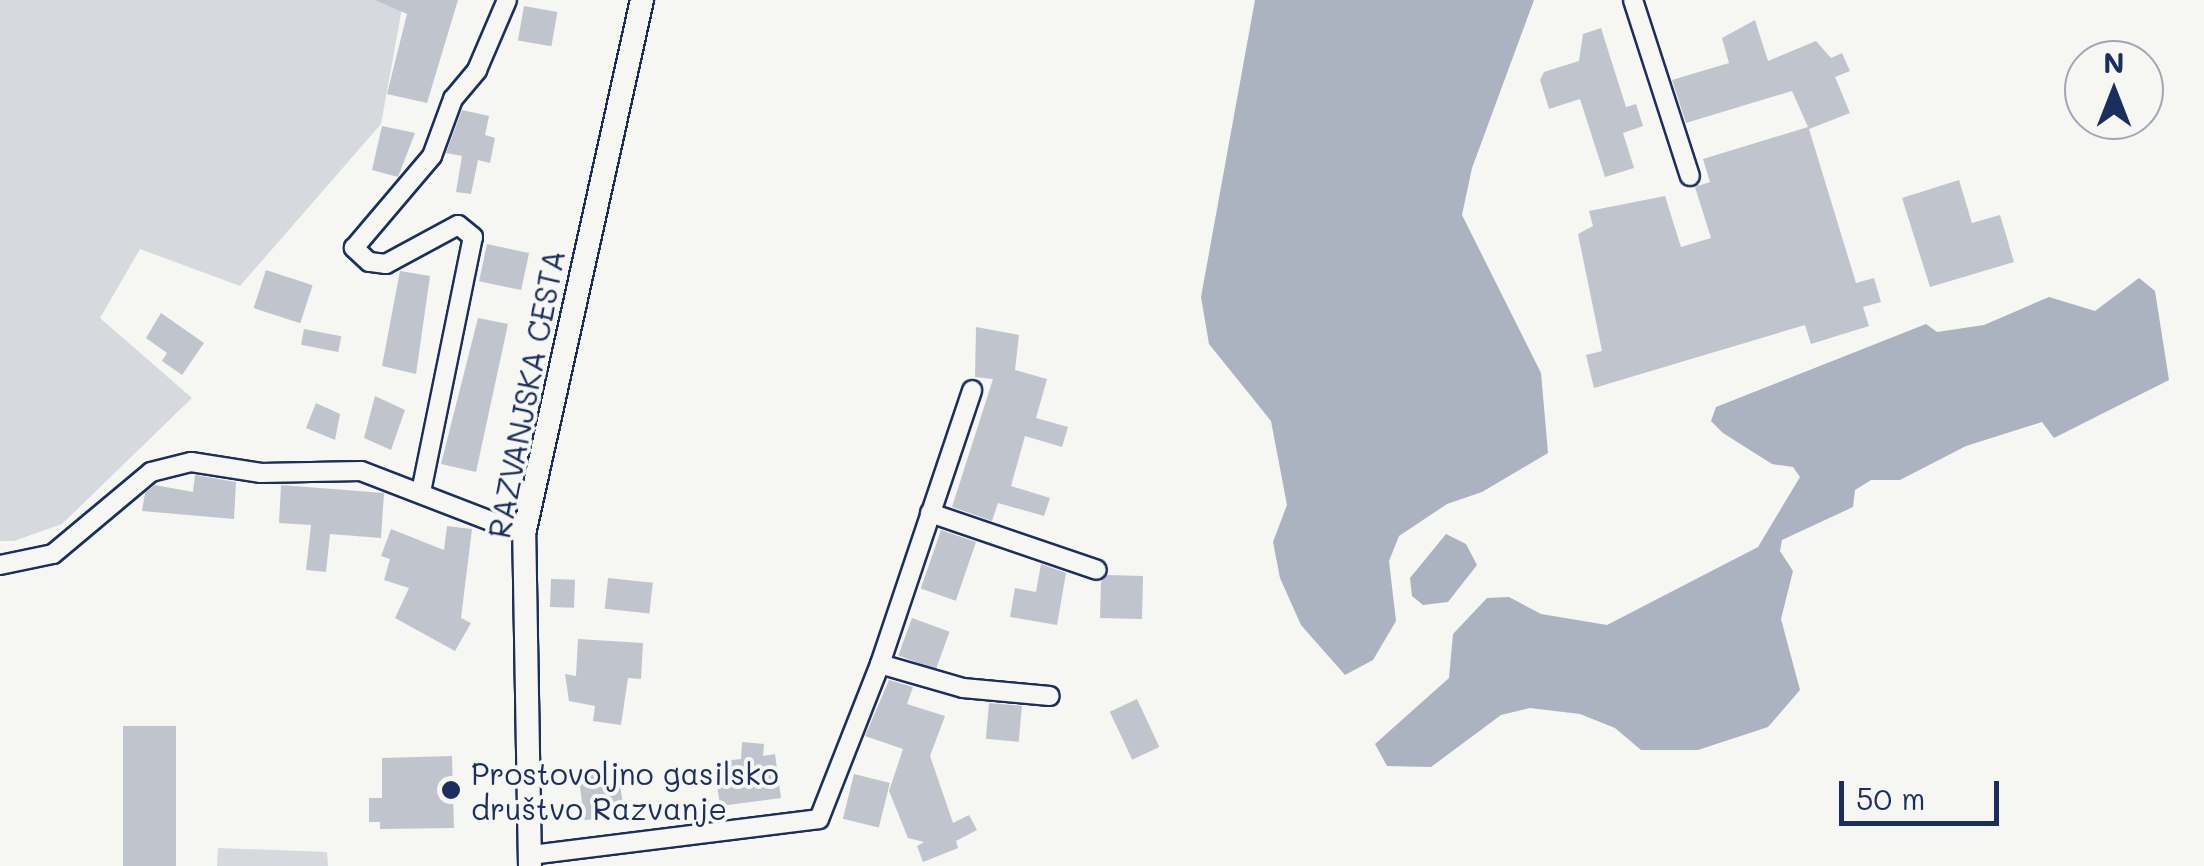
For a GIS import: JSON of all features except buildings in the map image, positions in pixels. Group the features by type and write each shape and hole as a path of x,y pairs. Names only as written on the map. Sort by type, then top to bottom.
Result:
{"street":[{"path":"421,492 473,237 458,225 386,264 369,262 354,248 432,156 453,99 477,70 507,0"},
{"name":"RAZVANJSKA CESTA","path":"531,860 524,534 642,0"},
{"path":"1633,0 1690,176"},
{"path":"531,860 818,819 880,664 972,390"},
{"path":"0,565 53,554 151,472 191,462 261,473 362,471 421,492 466,516 524,534"},
{"path":"930,513 1097,570"},
{"path":"880,664 963,688 1050,696"}],"shaded area":[{"path":"0,0 394,0 402,8 381,124 240,286 140,249 100,318 192,398 62,524 14,541 0,541"},
{"path":"1255,0 1534,0 1472,168 1462,215 1541,373 1548,453 1482,492 1447,504 1399,536 1389,561 1396,621 1373,660 1345,675 1301,625 1280,578 1273,542 1287,505 1271,421 1209,344 1201,297"},
{"path":"2139,278 2155,291 2169,380 2054,438 2042,422 1966,446 1900,480 1871,480 1855,490 1853,507 1782,540 1780,551 1793,571 1781,619 1800,690 1768,727 1698,750 1641,750 1615,728 1580,714 1530,708 1501,715 1431,767 1387,766 1375,744 1449,678 1453,634 1487,598 1509,597 1541,614 1607,625 1758,547 1800,477 1793,467 1772,464 1723,433 1711,421 1716,407 1926,324 1937,332 1984,325 2049,297 2095,311"},
{"path":"1446,534 1466,544 1477,565 1448,602 1423,605 1412,596 1410,578"},
{"path":"218,848 327,852 328,866 217,866"}],"place":[{"name":"Prostovoljno gasilsko društvo Razvanje","path":"451,790"}]}
